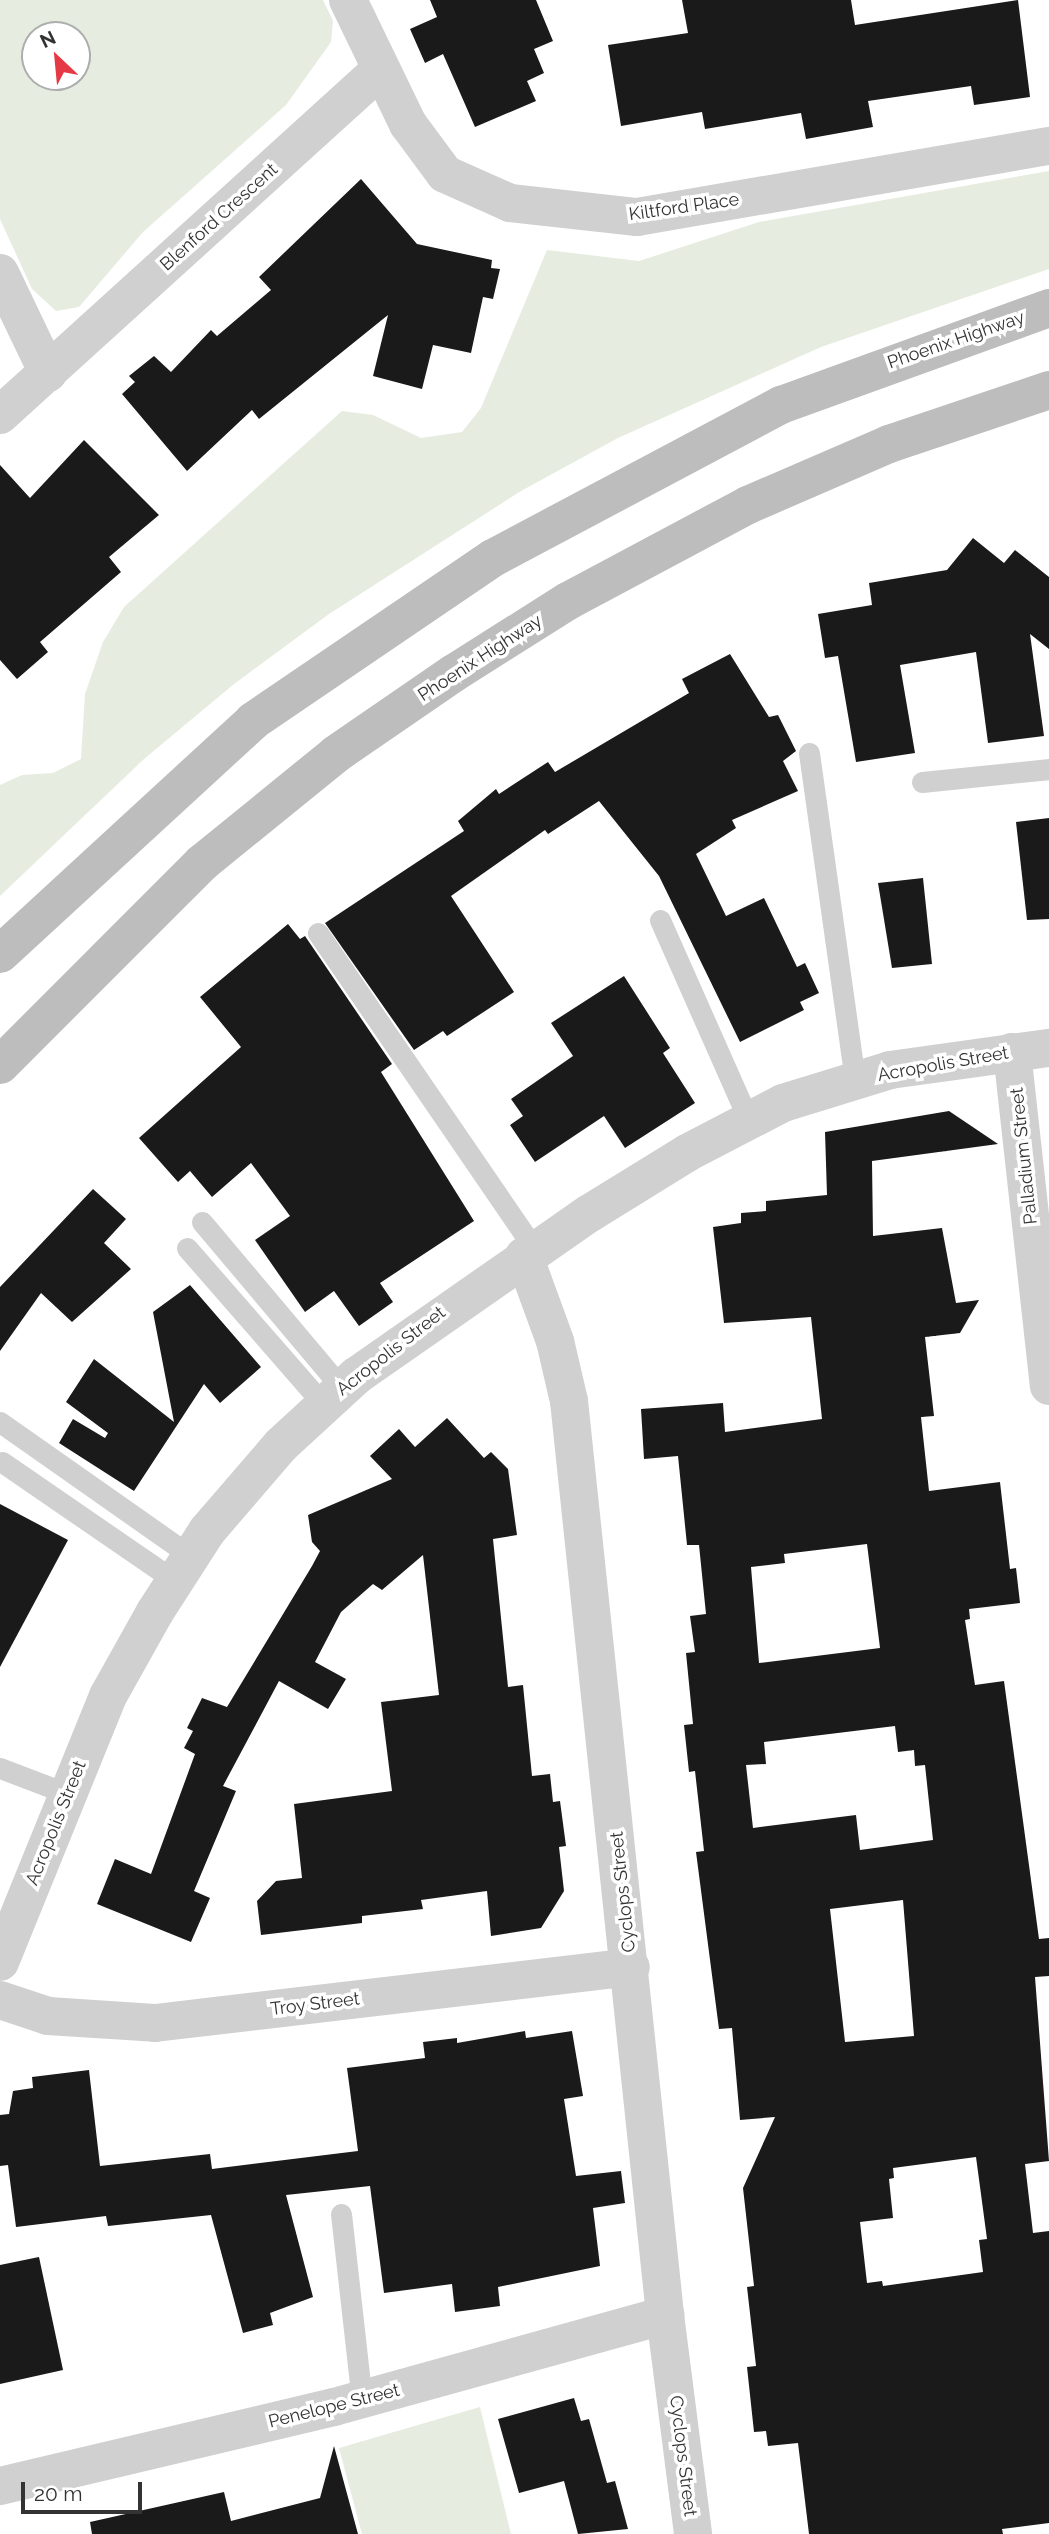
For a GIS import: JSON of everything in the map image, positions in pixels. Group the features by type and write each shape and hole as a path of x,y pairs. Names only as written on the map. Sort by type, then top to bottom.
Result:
{"main road":[{"name":"Phoenix Highway","path":"0,954 253,721 493,558 781,405 1049,308"},
{"name":"Phoenix Highway","path":"0,1065 202,863 336,754 466,666 568,601 748,505 889,444 1049,390"}],"street":[{"path":"348,0 379,71"},
{"name":"Kiltford Place","path":"379,71 408,124 445,174 510,203 575,213 637,217 1049,146"},
{"name":"Blenford Crescent","path":"0,415 379,71"},
{"path":"0,273 48,373"},
{"name":"Acropolis Street","path":"0,1962 108,1696 183,1569 281,1445 333,1396 529,1252 687,1153 783,1102 890,1070 1049,1048"},
{"name":"Palladium Street","path":"1012,1052 1049,1386"},
{"name":"Cyclops Street","path":"529,1252 569,1401 631,1967 665,2315 693,2534"},
{"name":"Troy Street","path":"0,2000 48,2016 155,2023 631,1967"},
{"name":"Penelope Street","path":"0,2486 362,2400 665,2315"}],"lane":[{"path":"809,752 855,1081"},
{"path":"922,782 1049,769"},
{"path":"660,920 749,1121"},
{"path":"318,933 529,1252"},
{"path":"202,1222 333,1396"},
{"path":"187,1248 333,1396"},
{"path":"0,1422 183,1569"},
{"path":"2,1462 183,1569"},
{"path":"0,1768 68,1794"},
{"path":"341,2214 362,2400"}],"shaded area":[{"path":"0,0 323,0 333,21 331,42 286,105 143,232 79,307 56,311 32,289 0,219"},
{"path":"1049,171 1049,269 821,347 618,438 521,491 329,614 234,684 144,759 0,896 0,785 22,775 53,773 81,759 85,694 103,642 124,607 342,411 373,415 421,438 462,432 481,408 547,250 639,261 759,222"},
{"path":"480,2407 511,2534 362,2534 339,2448"}],"building":[{"path":"430,0 536,0 553,41 534,49 544,73 527,81 536,101 475,127 443,54 425,63 410,29 437,17"},
{"path":"682,0 851,0 855,25 1018,0 1030,97 974,105 971,86 868,101 873,127 806,139 801,113 705,129 702,112 621,126 608,45 688,33"},
{"path":"361,179 417,244 492,260 491,268 500,269 493,299 483,297 471,353 433,345 422,389 373,376 388,315 259,419 252,410 187,471 122,394 135,382 129,376 154,356 171,372 211,330 217,336 271,290 259,277"},
{"path":"84,440 159,515 109,557 121,572 40,642 48,652 17,679 0,660 0,465 30,498"},
{"path":"973,538 1004,563 1015,550 1049,577 1049,649 1030,634 1044,736 988,743 976,652 900,665 915,753 856,762 838,656 825,658 818,614 872,605 869,583 947,570"},
{"path":"730,654 769,717 778,715 796,751 783,761 798,791 732,820 736,828 696,854 726,916 764,898 797,967 805,963 819,993 800,1002 804,1010 740,1042 659,876 599,801 548,834 545,830 451,896 514,992 447,1036 443,1031 414,1050 325,923 464,831 458,821 496,789 499,794 548,762 555,772 689,693 682,679"},
{"path":"1049,818 1049,919 1027,920 1016,822"},
{"path":"923,878 932,964 892,968 878,883"},
{"path":"288,924 300,939 305,936 392,1064 381,1072 474,1221 380,1283 393,1302 359,1326 334,1291 305,1312 255,1240 290,1216 251,1163 212,1197 190,1171 178,1182 139,1138 241,1047 200,997"},
{"path":"624,976 670,1048 663,1053 695,1103 625,1148 604,1116 535,1162 510,1125 523,1116 511,1099 573,1056 551,1023"},
{"path":"949,1111 998,1144 872,1161 873,1236 942,1228 956,1303 979,1300 960,1333 925,1337 934,1416 921,1417 929,1491 1000,1482 1010,1569 1016,1568 1020,1603 969,1609 970,1619 965,1620 975,1685 1004,1681 1039,1939 1049,1938 1049,1976 1035,1977 1049,2161 1025,2164 1033,2233 1049,2231 1049,2523 1002,2529 1003,2534 809,2534 798,2443 768,2446 766,2431 754,2432 747,2367 756,2366 747,2287 754,2286 743,2188 775,2117 740,2120 732,2028 719,2029 696,1852 704,1851 695,1771 689,1772 684,1725 693,1724 686,1653 695,1652 690,1616 706,1614 699,1545 687,1545 678,1456 644,1459 641,1409 723,1403 725,1432 822,1419 811,1317 724,1323 713,1227 741,1223 741,1213 766,1211 766,1201 827,1195 825,1132","holes":["867,1544 880,1648 759,1663 751,1567 785,1563 784,1554","895,1726 898,1752 914,1750 915,1766 925,1765 933,1840 860,1850 856,1815 753,1828 746,1765 766,1764 764,1742","903,1900 914,2036 845,2042 830,1909","976,2157 987,2239 979,2240 983,2272 883,2286 882,2281 867,2283 860,2222 893,2218 889,2179 894,2178 893,2168"]},
{"path":"93,1189 126,1219 104,1243 131,1269 72,1322 41,1293 0,1351 0,1287"},
{"path":"190,1285 261,1367 220,1403 204,1384 134,1491 59,1443 73,1419 105,1438 108,1433 66,1402 94,1359 174,1422 153,1312"},
{"path":"447,1418 484,1458 491,1452 508,1469 517,1535 493,1539 508,1687 523,1685 532,1776 550,1774 553,1802 560,1801 566,1846 559,1847 564,1891 541,1928 491,1936 487,1891 421,1900 423,1909 362,1916 362,1923 261,1935 257,1901 276,1881 302,1878 294,1804 392,1791 381,1702 439,1695 423,1555 382,1590 373,1584 341,1612 315,1662 346,1679 328,1709 279,1681 223,1786 236,1791 194,1891 210,1898 191,1942 97,1904 115,1859 151,1874 195,1754 184,1748 193,1731 187,1728 202,1698 227,1707 312,1566 320,1551 312,1542 308,1515 392,1479 370,1456 399,1429 415,1447"},
{"path":"0,1504 68,1540 0,1667"},
{"path":"525,2031 526,2038 572,2031 583,2096 564,2099 576,2176 621,2171 625,2203 593,2208 600,2266 498,2287 500,2306 455,2312 452,2284 384,2293 370,2186 286,2195 313,2297 270,2313 273,2325 243,2333 211,2215 108,2226 106,2216 16,2227 8,2165 0,2166 0,2115 9,2114 13,2091 33,2088 32,2077 89,2070 100,2166 210,2154 212,2169 358,2151 347,2068 425,2058 423,2042 457,2038 457,2043"},
{"path":"39,2257 63,2370 0,2384 0,2265"},
{"path":"574,2398 581,2421 589,2419 607,2483 615,2481 628,2529 578,2534 564,2481 519,2493 498,2419"},
{"path":"334,2446 358,2534 92,2534 90,2522 224,2492 231,2521 320,2498"}]}
